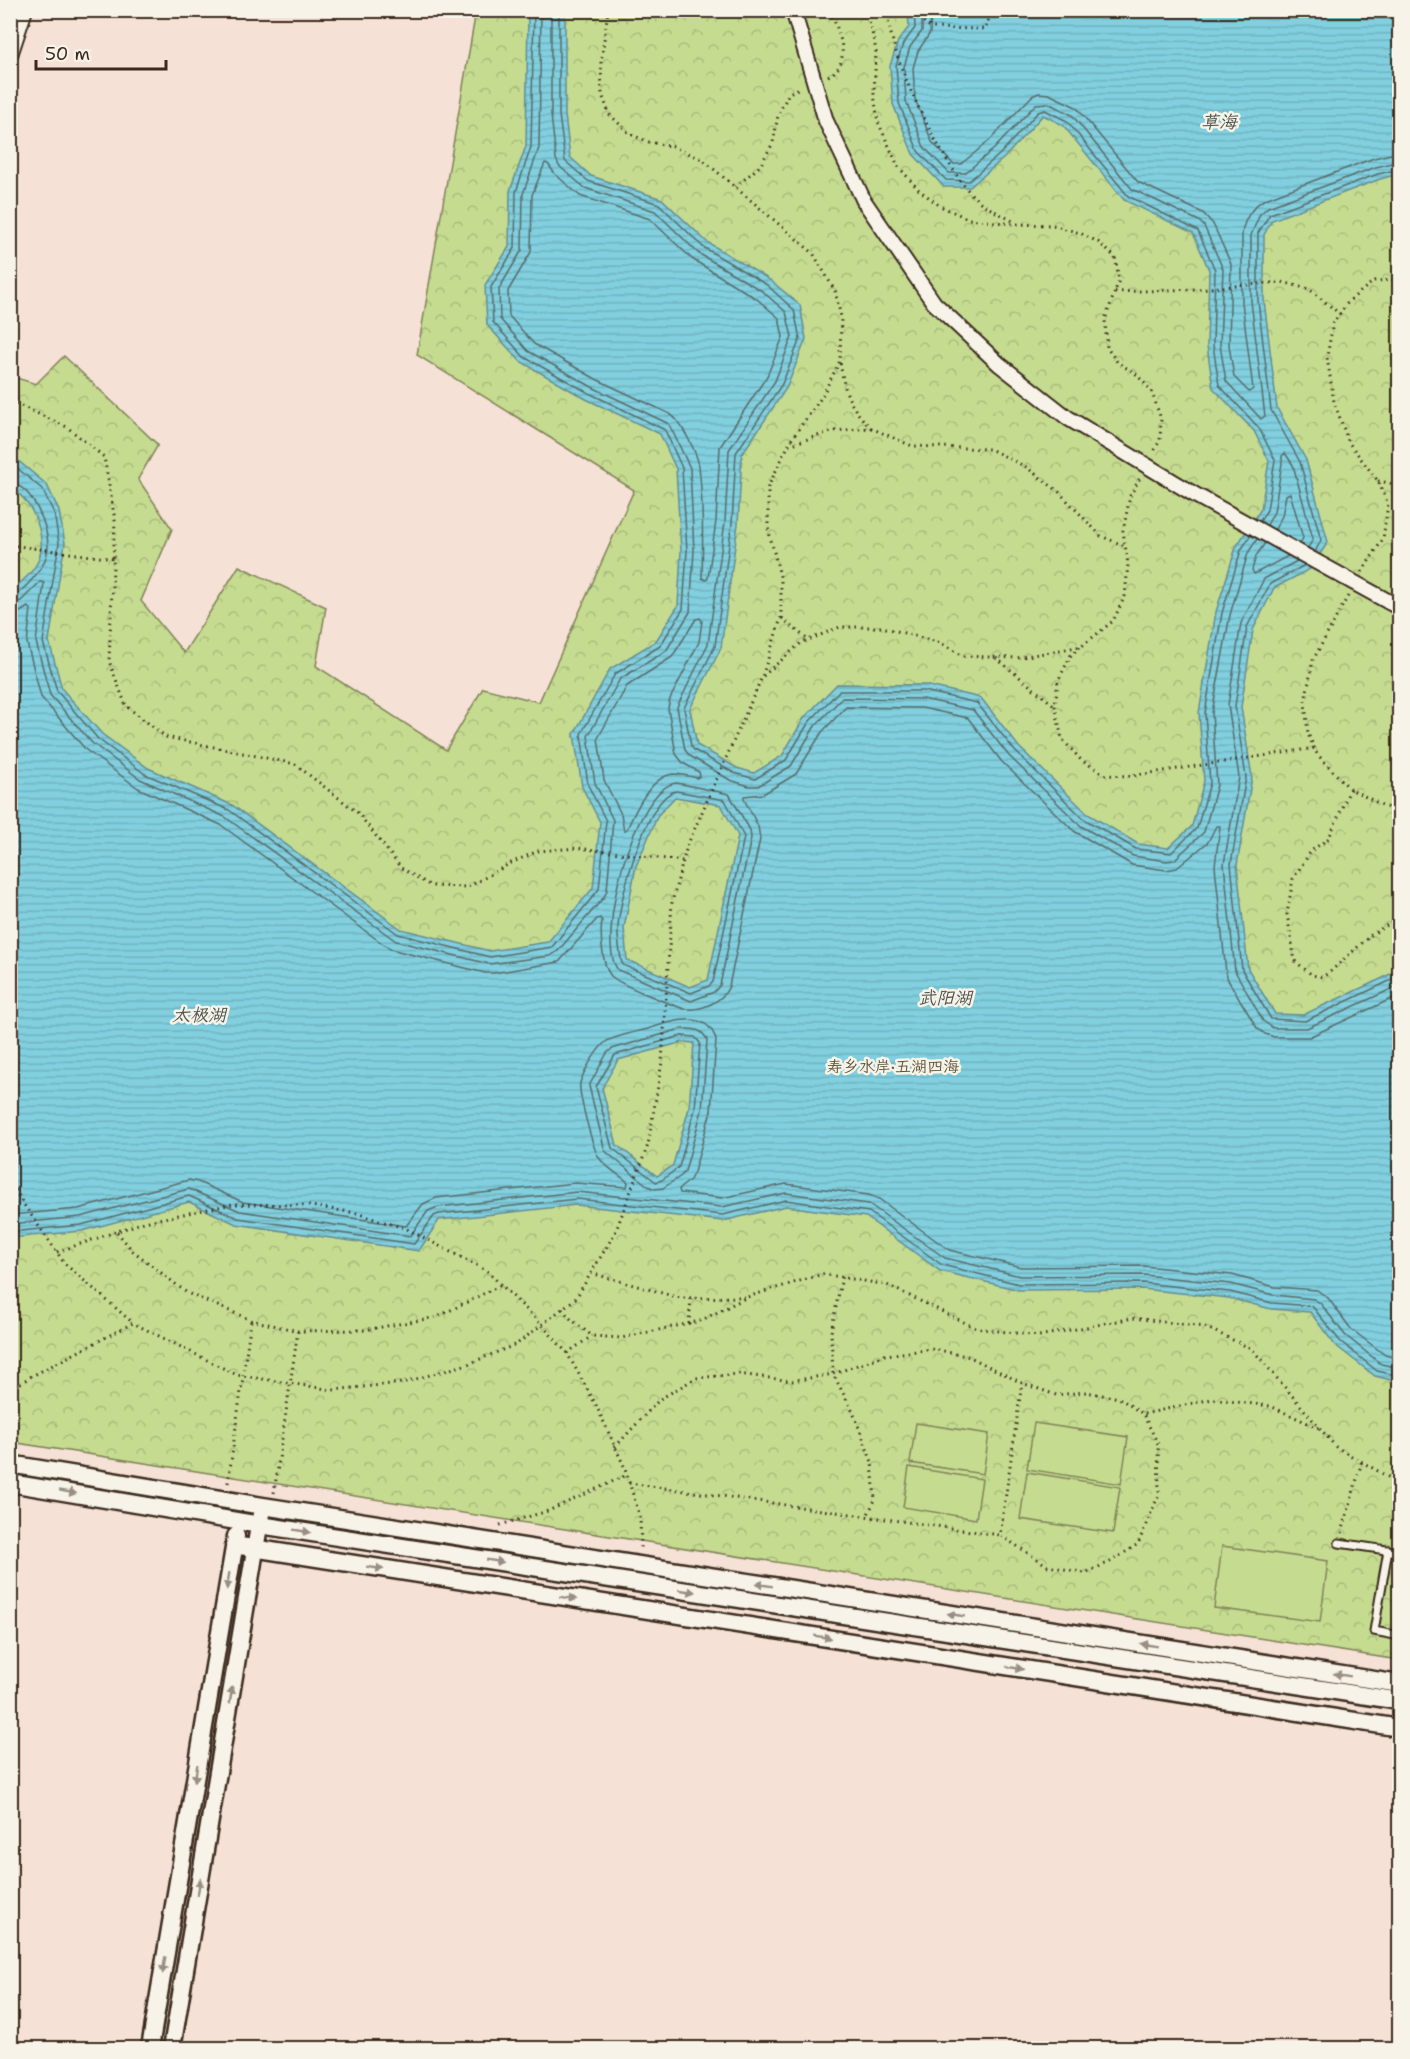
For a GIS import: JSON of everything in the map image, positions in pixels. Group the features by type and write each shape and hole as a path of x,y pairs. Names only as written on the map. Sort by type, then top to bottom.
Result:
{"street":[{"path":"10,56 25,10"},
{"path":"793,10 826,121 864,201 934,303 999,364 1060,411 1241,520 1400,608"},
{"path":"10,1464 267,1507 1400,1684"},
{"path":"10,1483 260,1525 1400,1701"},
{"path":"150,2049 238,1521 233,1501"},
{"path":"172,2049 260,1525 267,1507"},
{"path":"234,1545 1400,1728"}],"lane":[{"path":"1340,1544 1400,1552"},
{"path":"1388,1550 1374,1632 1400,1636"}],"path":[{"path":"608,10 601,62 602,95 610,115 630,134 649,142 674,147 702,159 813,253 836,291 842,317 840,361 844,386 855,411 871,428 912,446 990,449 1026,467 1058,491 1101,537 1125,546"},
{"path":"735,187 760,166 774,143 778,115 789,93 834,74 842,60 841,38 830,10"},
{"path":"867,10 876,50 874,94 878,122 898,166 918,189 940,206 969,219 1052,225 1080,233 1098,242 1115,257 1119,280 1105,320 1107,348 1118,363 1136,373 1151,390 1161,419 1160,440 1130,496 1123,531 1128,565 1125,596 1113,621 1071,655 1058,681 1055,706 1062,739 1081,760 1106,775 1131,776 1315,748"},
{"path":"910,10 931,28 985,29 992,10"},
{"path":"889,11 889,31 914,99 946,160 974,198 1018,224"},
{"path":"1400,280 1374,281 1348,301 1333,323 1327,357 1334,402 1349,443 1378,481 1388,504 1383,538 1355,583 1313,660 1305,702 1308,734 1317,754 1350,789 1390,808 1400,809"},
{"path":"1116,292 1197,289 1282,282 1309,289 1340,314"},
{"path":"10,1179 22,1202 65,1264 133,1323 237,1375 333,1390 402,1383 468,1364 518,1344 576,1298 615,1233 648,1145 662,1062 672,902 683,861 702,811 762,677 781,618 781,580 768,528 768,487 789,445 821,398 840,361"},
{"path":"10,401 67,427 104,457 115,520 108,661 126,706 166,737 295,764 358,813 401,868 430,886 468,887 538,851 578,848 683,861"},
{"path":"789,445 833,430 871,428"},
{"path":"1378,481 1398,485 1400,477"},
{"path":"10,545 114,559"},
{"path":"781,618 808,640"},
{"path":"762,677 801,643 840,627 882,627 941,643 963,656 1017,658 1082,646"},
{"path":"994,657 1055,706"},
{"path":"1350,789 1329,838 1311,851 1293,879 1287,914 1295,961 1312,975 1322,977 1371,935 1400,917"},
{"path":"57,1252 144,1222 233,1204 305,1205 356,1213 407,1229 487,1271 567,1353 595,1403 627,1475 640,1516 642,1566"},
{"path":"117,1232 132,1250 187,1293 251,1320 298,1331 365,1330 436,1317 501,1285"},
{"path":"591,1273 680,1298 747,1297"},
{"path":"562,1309 592,1336 621,1338 700,1321 747,1297 823,1274 887,1286 976,1328 1039,1336 1133,1318 1205,1327 1252,1349 1336,1446 1390,1478 1400,1480"},
{"path":"842,1277 831,1332 833,1374 853,1412 872,1462 875,1500 867,1516"},
{"path":"689,1324 691,1298"},
{"path":"233,1501 251,1320"},
{"path":"10,1390 133,1323"},
{"path":"267,1507 298,1331"},
{"path":"567,1353 592,1336"},
{"path":"615,1447 660,1399 696,1378 739,1374 792,1381 833,1374 885,1355 934,1349 970,1357 1022,1383 1056,1395 1086,1392 1119,1398 1143,1414 1158,1444 1159,1494 1138,1544 1110,1562 1085,1573 1048,1566 1000,1535 629,1483"},
{"path":"10,1380 22,1382"},
{"path":"1000,1535 1022,1383"},
{"path":"1143,1414 1212,1399 1270,1406 1321,1428"},
{"path":"1340,1544 1362,1461"},
{"path":"492,1527 548,1511 627,1475"}],"green space":[{"name":"寿乡水岸·五湖四海","path":"476,11 1399,11 1399,1660 11,1442 10,376 36,384 64,356 158,445 138,479 172,529 141,601 184,653 239,566 326,607 316,666 446,750 483,688 539,702 634,490 417,355"},
{"path":"916,1423 989,1434 983,1474 910,1463"},
{"path":"1034,1423 1128,1437 1121,1484 1027,1469"},
{"path":"909,1467 982,1479 976,1519 903,1507"},
{"path":"1027,1472 1120,1487 1113,1533 1020,1519"},
{"path":"1222,1546 1328,1561 1320,1622 1214,1608"}],"water":[{"path":"528,11 565,11 565,115 570,157 591,176 662,199 707,242 770,280 800,305 806,339 787,387 742,454 738,524 721,648 690,709 697,745 737,768 754,773 782,756 804,718 837,684 925,685 981,698 1019,747 1088,814 1138,844 1168,848 1192,826 1204,781 1199,713 1216,612 1236,547 1261,509 1269,461 1254,431 1213,388 1207,346 1209,270 1193,233 1124,200 1063,125 1043,115 1004,158 970,187 944,187 913,154 893,104 890,66 898,41 909,27 908,11 1399,11 1399,174 1272,220 1264,235 1264,300 1277,408 1306,460 1328,542 1310,569 1274,588 1253,630 1241,707 1252,777 1237,865 1248,969 1275,1014 1303,1015 1399,969 1399,1382 1375,1376 1335,1345 1310,1312 1271,1309 1229,1298 1142,1289 1019,1290 940,1271 866,1217 786,1206 723,1221 576,1205 439,1220 419,1251 236,1224 189,1202 82,1231 11,1238 10,592 26,578 36,565 41,551 41,541 31,510 19,494 11,488 10,454 47,485 59,511 65,543 49,641 62,689 102,734 148,768 232,805 401,929 490,951 548,942 593,888 600,822 582,787 574,734 610,669 656,641 678,606 681,551 676,469 660,434 586,399 520,361 487,325 485,285 509,247 510,191 526,146","holes":["675,797 721,805 738,836 708,980 690,987 627,960 624,928 636,866 658,815","683,1042 694,1043 689,1108 673,1165 657,1176 617,1145 602,1088 618,1060"]}],"water label":[{"name":"草海","path":"1219,122"},
{"name":"武阳湖","path":"945,998"},
{"name":"太极湖","path":"199,1015"}]}
